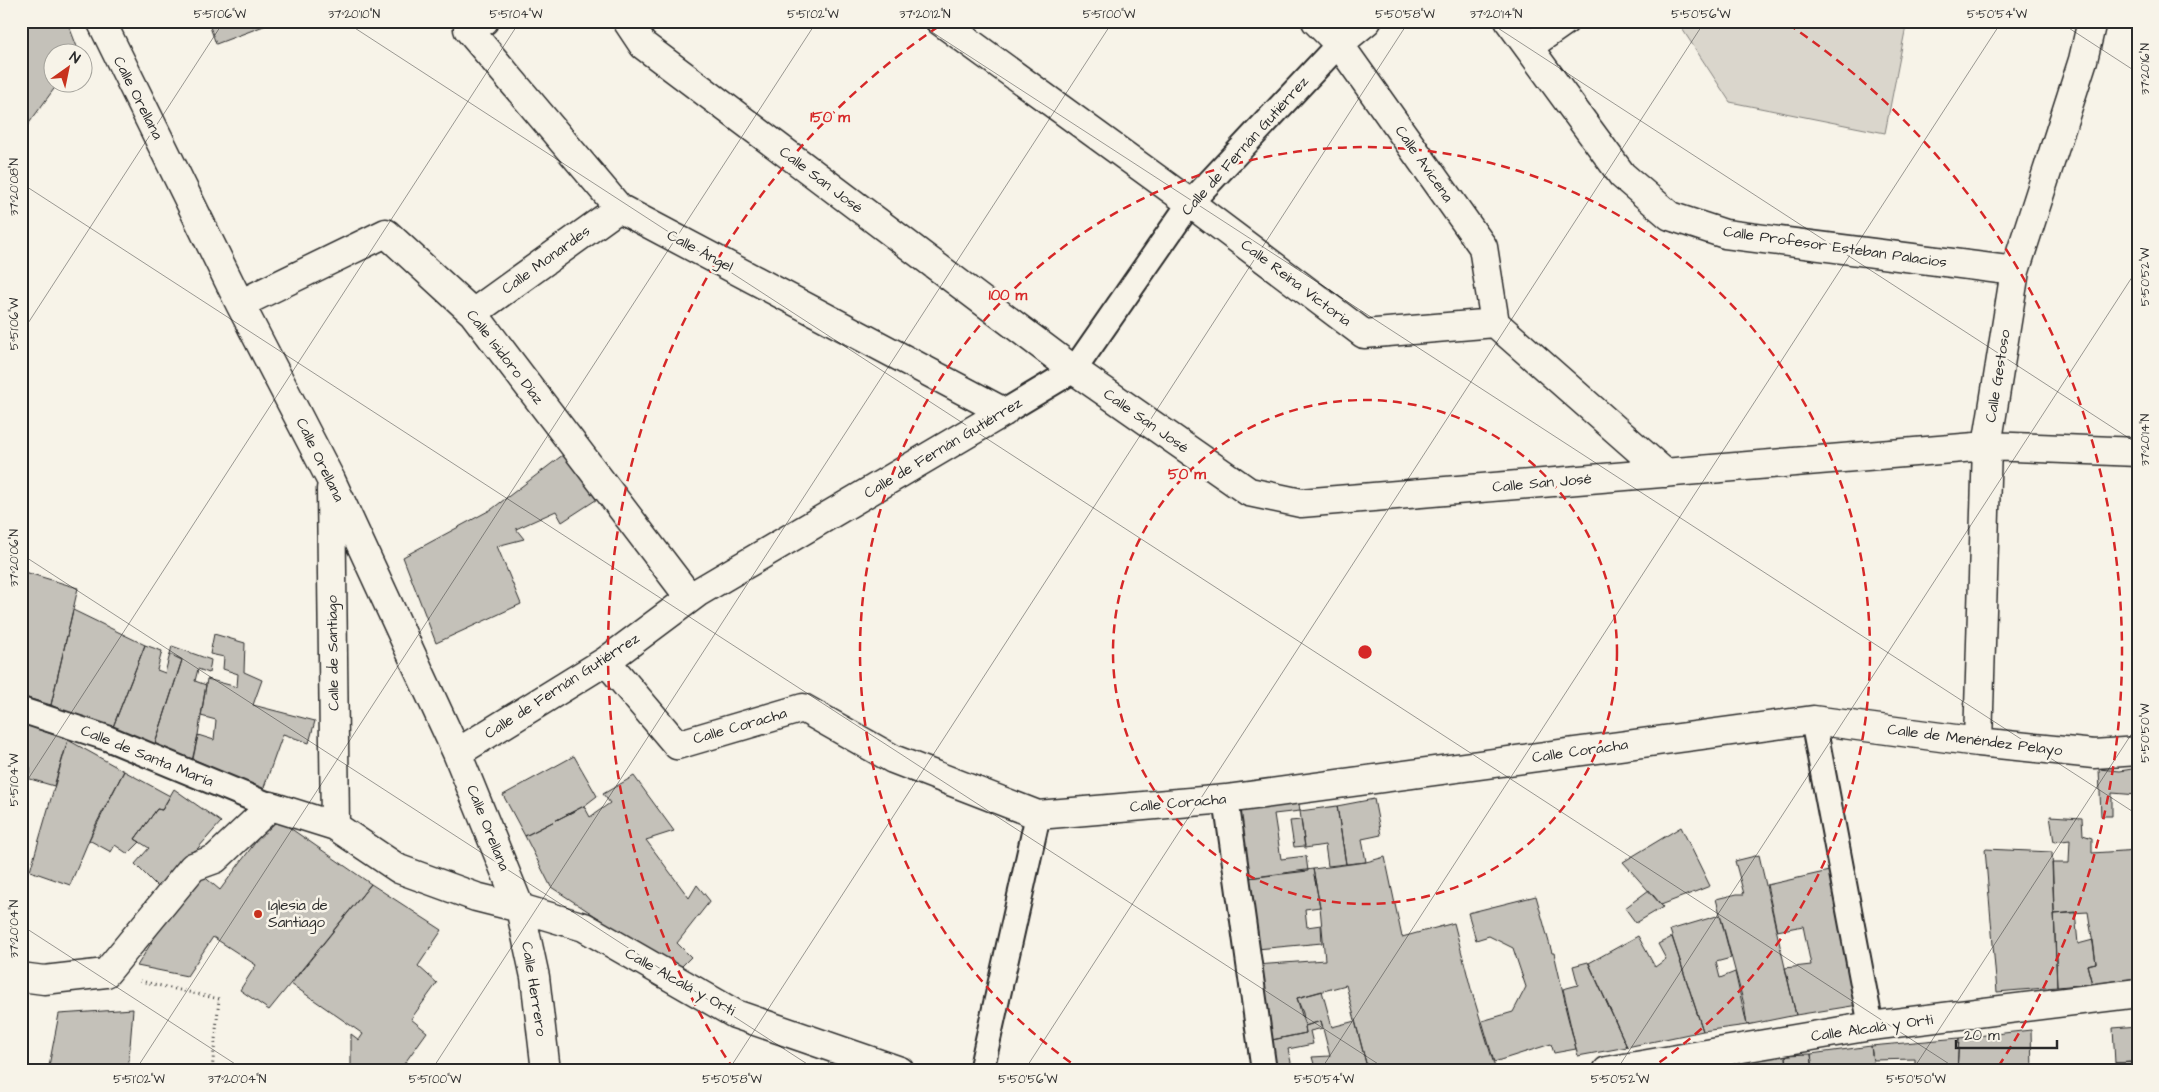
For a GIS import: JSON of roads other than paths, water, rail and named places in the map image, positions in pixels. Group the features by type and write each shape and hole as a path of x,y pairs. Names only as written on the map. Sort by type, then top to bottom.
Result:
{"street":[{"name":"Calle Orellana","path":"101,21 240,304 331,480 457,753 520,908"},
{"name":"Calle Ángel","path":"484,21 468,29 619,208 1004,412"},
{"name":"Calle San José","path":"627,21 643,46 1074,370 1249,492 1301,503 1987,446 2138,452"},
{"name":"Calle Reina Victoria","path":"940,21 1190,203 1364,334 1495,324"},
{"name":"Calle Avicena","path":"1316,21 1339,44 1483,247 1495,324"},
{"path":"1339,44 1367,21"},
{"name":"Calle Profesor Esteban Palacios","path":"1509,21 1622,175 1670,216 1725,234 2015,271"},
{"path":"1528,47 1566,21"},
{"name":"Calle Gestoso","path":"1978,742 1987,446 2015,271 2083,60 2092,21"},
{"name":"Calle de Fernán Gutiérrez","path":"457,753 606,661 690,598 1074,370 1190,203 1339,44"},
{"name":"Calle Monardes","path":"473,313 619,208"},
{"name":"Calle Isidoro Díaz","path":"240,304 386,233 473,313 690,598"},
{"path":"1495,324 1665,473"},
{"name":"Calle de Santiago","path":"331,480 335,826"},
{"name":"Calle Coracha","path":"606,661 677,745 803,708 893,759 1038,815 1226,799 1813,720"},
{"name":"Calle de Santa María","path":"21,710 107,738 271,806"},
{"path":"1813,720 1871,1026"},
{"name":"Calle de Menéndez Pelayo","path":"1813,720 1978,742 2094,754 2138,751"},
{"path":"1226,799 1264,1071"},
{"path":"21,977 44,980 106,973 193,867 215,859 271,806"},
{"name":"Calle Alcalá y Orti","path":"271,806 335,826 399,869 476,897 520,908 584,928 735,1014 900,1071"},
{"path":"981,1071 1038,815"},
{"name":"Calle Herrero","path":"520,908 535,978 546,1071"},
{"name":"Calle Alcalá y Orti","path":"1607,1071 1871,1026 2138,993"}],"place":[{"name":"Iglesia de Santiago","path":"258,914"}]}
